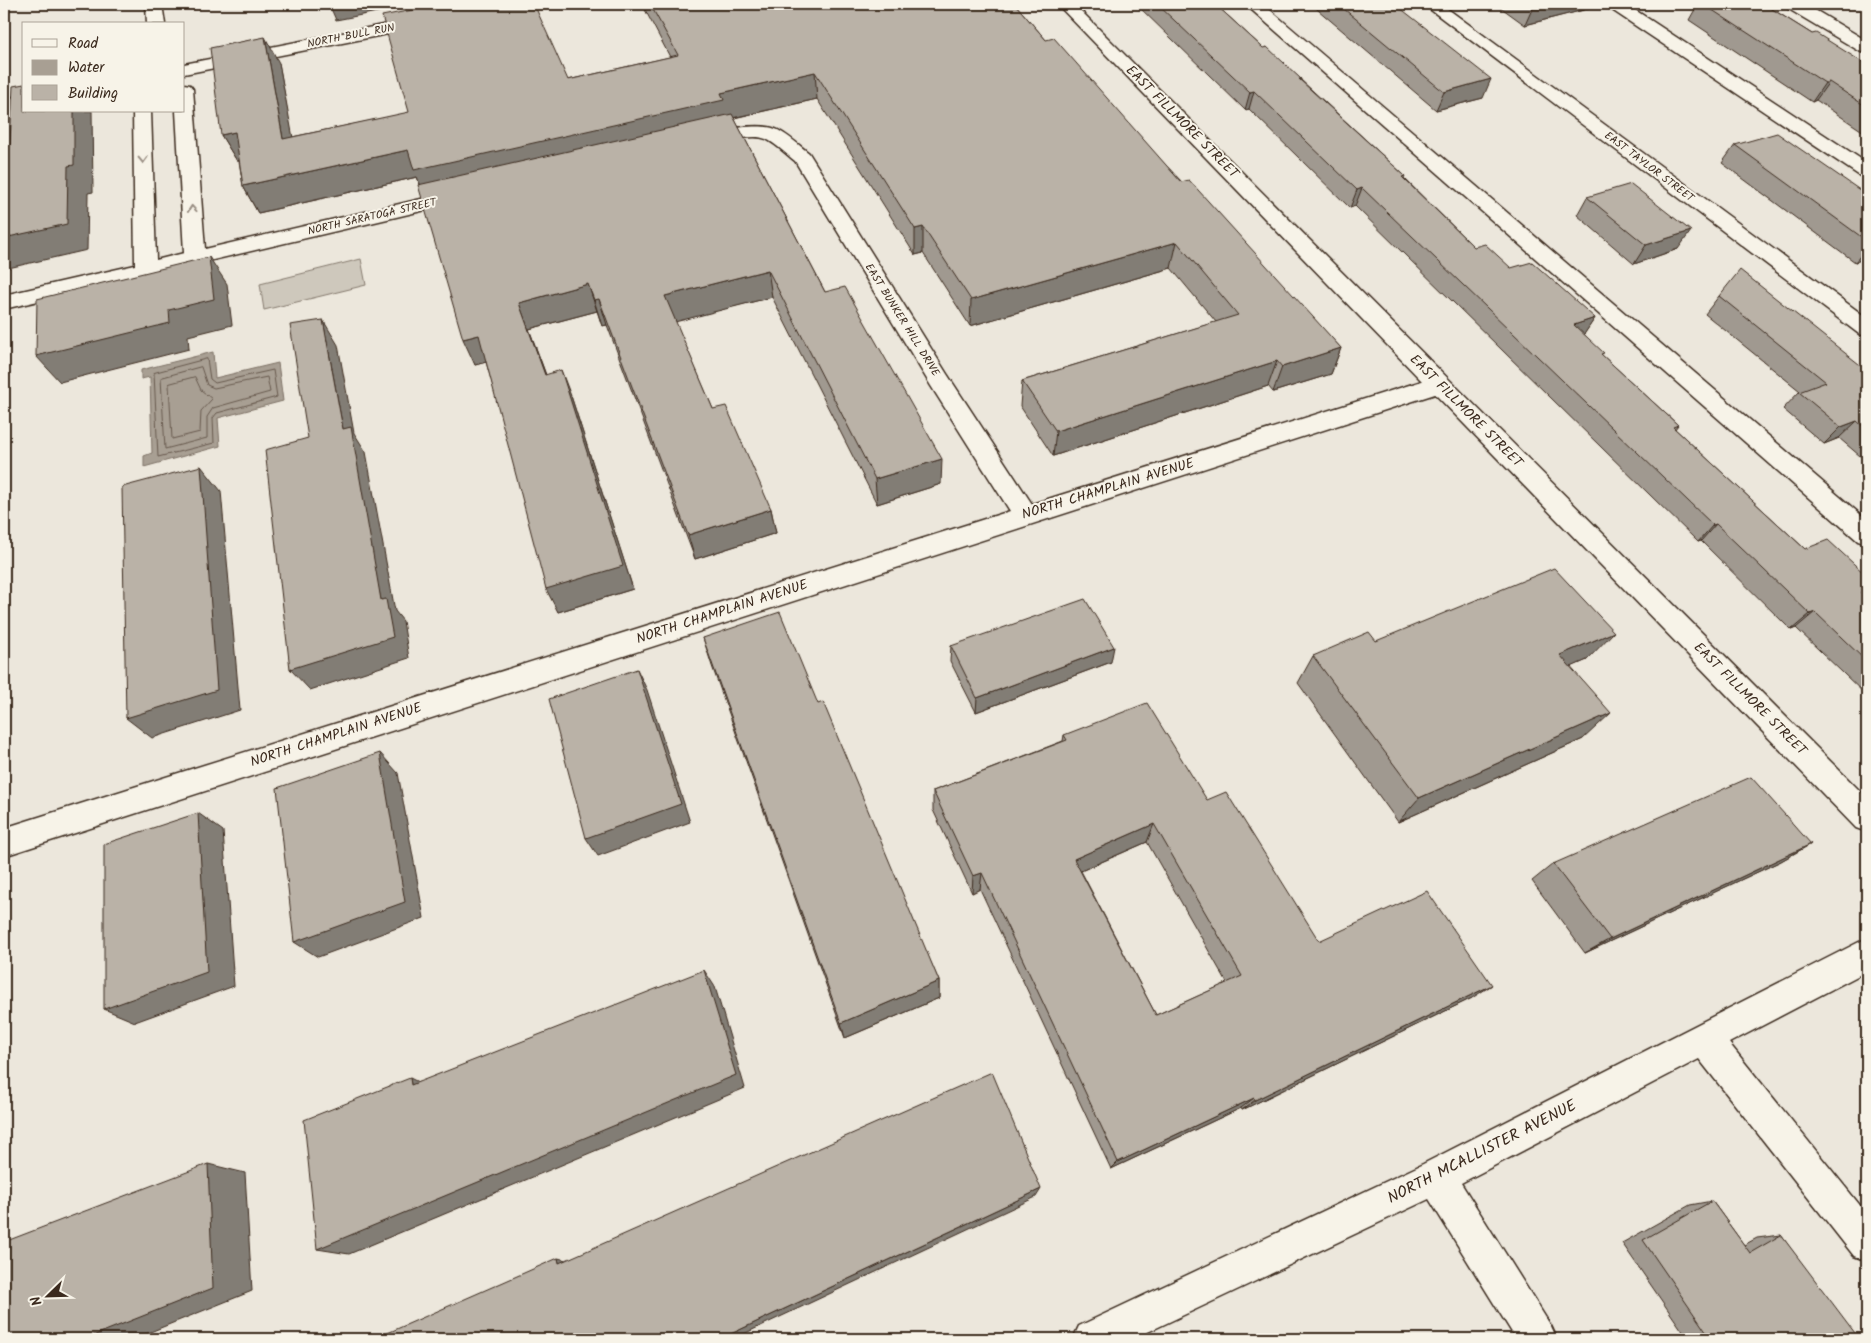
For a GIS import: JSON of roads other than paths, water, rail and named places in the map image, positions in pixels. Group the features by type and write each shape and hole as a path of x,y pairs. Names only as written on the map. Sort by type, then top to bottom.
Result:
{"street":[{"path":"154,4 156,22"},
{"name":"EAST FILLMORE STREET","path":"1065,4 1867,818"},
{"path":"1253,4 1867,534"},
{"name":"EAST TAYLOR STREET","path":"1431,4 1867,329"},
{"path":"1615,4 1867,172"},
{"path":"1793,4 1867,48"},
{"name":"NORTH BULL RUN","path":"185,69 441,19"},
{"path":"4,104 22,100"},
{"path":"185,104 195,257"},
{"path":"142,112 146,269"},
{"name":"EAST BUNKER HILL DRIVE","path":"689,144 736,133 770,133 802,157 939,380 1026,515"},
{"name":"NORTH SARATOGA STREET","path":"4,302 483,191"},
{"name":"NORTH CHAMPLAIN AVENUE","path":"4,842 1440,384"},
{"name":"NORTH MCALLISTER AVENUE","path":"1115,1334 1436,1177 1867,954"},
{"path":"1704,1039 1867,1243"},
{"path":"1436,1177 1538,1339"}],"water":[{"path":"213,352 215,378 278,363 283,401 218,418 220,446 144,467 144,456 152,453 150,377 141,379 141,370"}]}
